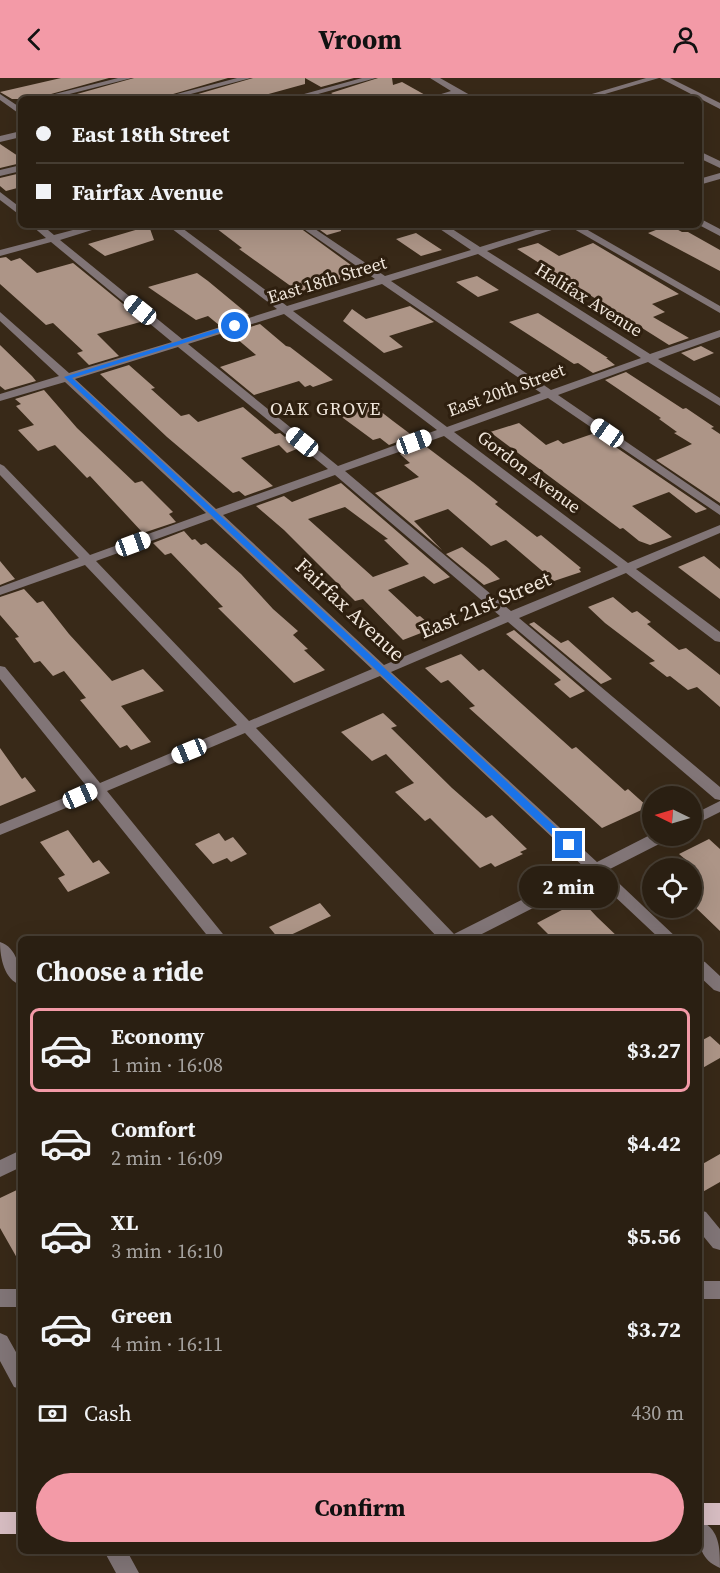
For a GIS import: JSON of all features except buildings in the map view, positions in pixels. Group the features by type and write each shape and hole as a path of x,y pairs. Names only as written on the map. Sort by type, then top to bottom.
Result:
{"main road":[{"path":"702,1514 720,1514"},
{"path":"0,1523 18,1523"}],"street":[{"path":"52,96 128,78"},
{"path":"174,96 247,78"},
{"path":"302,96 372,78"},
{"path":"434,78 468,96"},
{"path":"597,96 655,78"},
{"path":"664,78 700,96"},
{"path":"440,96 459,91"},
{"path":"706,99 720,95"},
{"path":"0,96 16,104"},
{"path":"702,97 720,106"},
{"path":"0,108 16,104"},
{"path":"0,139 18,135"},
{"path":"702,156 720,165"},
{"path":"0,173 18,169"},
{"path":"702,181 720,176"},
{"path":"0,195 18,209"},
{"path":"702,223 720,233"},
{"path":"39,228 336,470 720,795"},
{"path":"0,253 92,228"},
{"name":"Gordon Avenue","path":"176,228 720,638"},
{"path":"307,228 720,511"},
{"name":"Halifax Avenue","path":"445,228 720,403"},
{"name":"East 18th Street","path":"0,398 551,228"},
{"path":"577,228 720,310"},
{"name":"Fairfax Avenue","path":"0,315 667,936"},
{"name":"East 20th Street","path":"0,591 720,333"},
{"path":"0,468 446,936"},
{"name":"East 21st Street","path":"0,830 720,529"},
{"path":"0,670 217,936"},
{"path":"702,815 720,806"},
{"path":"464,936 642,846"},
{"path":"0,948 18,975"},
{"path":"702,969 720,986"},
{"path":"0,1169 18,1160"},
{"path":"702,1221 720,1242"},
{"path":"702,1290 720,1290"},
{"path":"0,1298 18,1298"},
{"path":"0,1342 18,1375"},
{"path":"702,1535 720,1557"},
{"path":"117,1554 128,1573"}],"district":[{"name":"OAK GROVE","path":"326,409"}],"route":[{"path":"235,326 68,377 569,845"}]}
